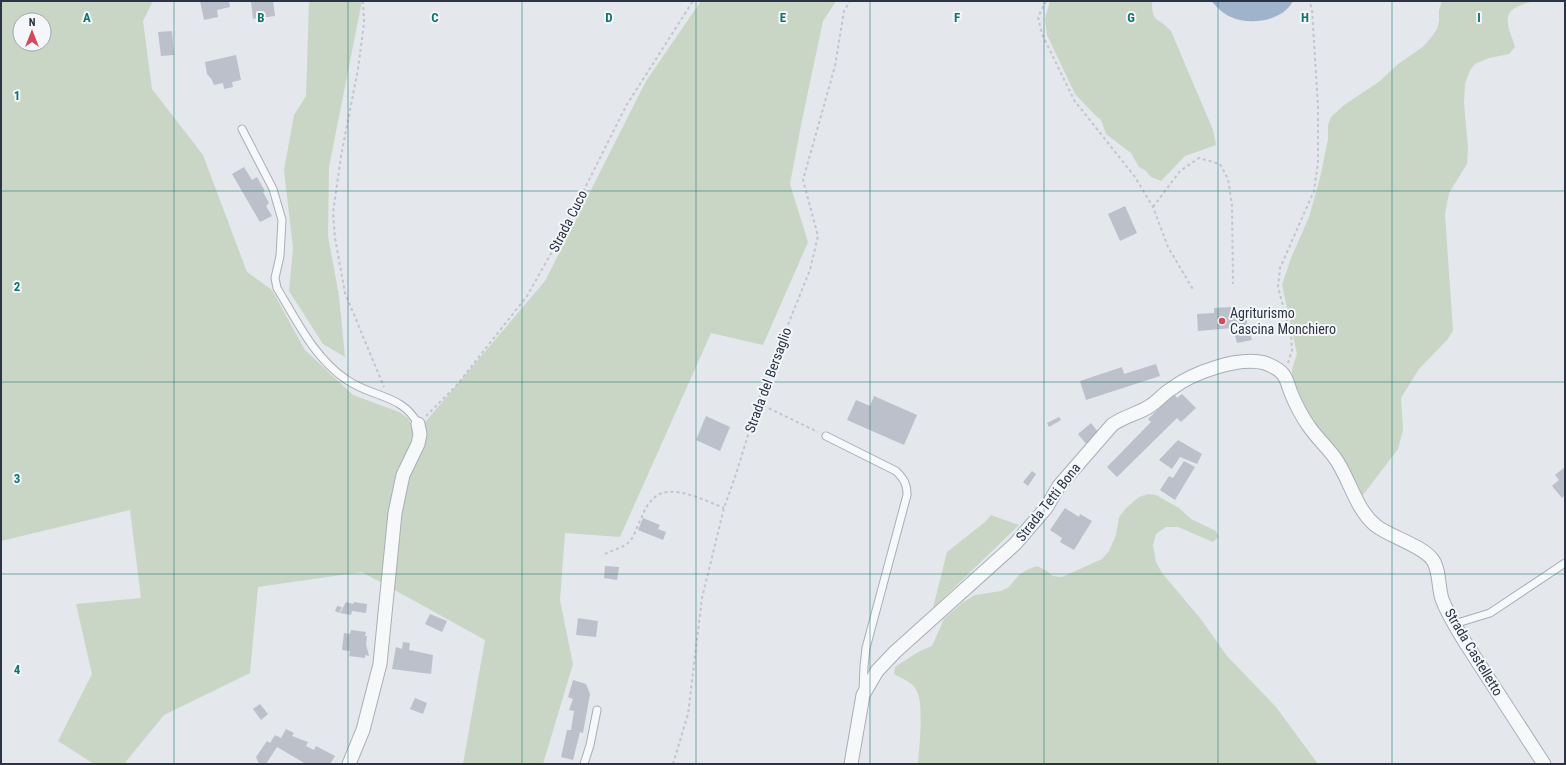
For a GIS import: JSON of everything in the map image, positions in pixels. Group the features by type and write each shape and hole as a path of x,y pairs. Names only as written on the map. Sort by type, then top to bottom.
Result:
{"street":[{"name":"Strada Tetti Bona","path":"851,764 863,695 877,671 895,652 1015,544 1046,508 1059,486 1112,425 1121,418 1151,406 1184,379 1213,369 1246,362 1258,362 1275,368 1283,374"},
{"name":"Strada Castelletto","path":"1283,374 1303,417 1310,428 1335,458 1359,504 1368,517 1376,525 1387,532 1420,549 1431,557 1436,569 1443,600 1454,624 1544,764"},
{"path":"349,764 363,730 380,664 395,513 403,475 418,444 420,434 418,424"}],"lane":[{"path":"242,129 273,189 282,220 280,256 275,278 277,288 314,349 329,365 353,384 404,406 413,415 418,424"},
{"path":"826,436 896,471 904,479 907,487 907,495 866,648 863,695"},
{"path":"1454,624 1490,613 1565,563"},
{"path":"584,764 590,745 597,710"}],"path":[{"path":"363,1 364,23 358,69 341,156 333,213 335,238 345,294 381,382 391,400"},
{"name":"Strada Cuco","path":"418,424 456,386 527,296 562,234 626,106 693,1"},
{"name":"Strada del Bersaglio","path":"673,764 688,714 702,598 724,508 764,384 810,270 818,236 803,180 835,66 844,11 850,1"},
{"path":"1046,1 1038,17 1042,34 1074,100 1135,177 1153,207 1168,247 1194,292"},
{"path":"1283,374 1290,359 1292,350 1291,336 1278,287 1280,268 1314,191 1318,162 1318,106 1312,9 1309,1"},
{"path":"1153,207 1180,171 1199,158 1220,164 1228,179 1232,205 1233,284"},
{"path":"758,403 826,436"},
{"path":"605,554 628,543 645,509 654,497 662,492 670,491 692,496 724,508"}],"green space":[{"path":"1,1 153,1 143,21 152,89 203,155 247,272 272,290 305,350 353,395 399,412 409,419 415,434 545,281 646,81 701,1 836,1 823,21 790,184 808,242 763,345 711,333 620,537 565,533 560,600 573,664 543,764 463,764 485,640 362,572 258,587 250,673 164,715 124,764 94,764 58,741 92,674 76,604 141,598 130,510 1,541"},
{"path":"309,1 362,1 329,167 328,236 339,296 345,357 323,344 289,291 293,248 284,170 294,115 306,96"},
{"path":"1050,1 1152,1 1153,14 1171,31 1213,130 1216,145 1185,156 1161,181 1151,177 1146,171 1139,167 1131,153 1106,134 1101,120 1075,94 1047,35 1045,19"},
{"path":"1442,1 1533,1 1517,7 1509,14 1508,23 1515,47 1509,54 1489,58 1475,64 1470,70 1465,84 1464,103 1468,148 1467,164 1449,193 1445,214 1453,331 1447,340 1419,369 1401,398 1403,430 1398,449 1360,499 1307,411 1292,377 1292,369 1297,354 1282,285 1291,258 1309,217 1320,178 1328,139 1328,125 1331,117 1344,105 1380,81 1398,64 1424,46 1437,29 1439,10"},
{"path":"1148,494 1156,495 1179,508 1191,519 1216,531 1219,537 1213,542 1178,527 1166,527 1156,534 1153,545 1156,562 1162,573 1200,618 1227,656 1276,707 1318,764 918,764 921,724 920,702 915,688 906,680 894,674 895,667 918,652 932,646 944,619 962,603 975,595 1001,591 1009,587 1020,574 1037,566 1053,576 1062,577 1102,559 1109,551 1116,535 1119,517 1126,508 1139,497"},
{"path":"991,515 1019,525 933,608 947,552 985,522"}],"water":[{"path":"1211,1 1293,1 1288,8 1274,17 1265,20 1247,21 1228,16"}],"building":[{"path":"200,1 229,1 230,7 217,10 218,17 204,20"},
{"path":"251,1 273,1 275,16 253,19"},
{"path":"172,31 174,55 161,56 158,32"},
{"path":"236,55 241,80 232,82 233,87 224,89 223,83 214,85 207,74 205,62"},
{"path":"244,167 252,180 257,177 265,191 263,192 269,203 266,206 272,216 260,222 232,174"},
{"path":"1125,206 1137,233 1120,241 1108,214"},
{"path":"1231,307 1232,312 1246,311 1247,323 1252,340 1237,343 1233,328 1198,331 1197,314 1214,313 1214,308"},
{"path":"1156,364 1160,376 1086,400 1080,381 1122,367 1124,374"},
{"path":"1174,394 1177,398 1182,394 1196,408 1181,422 1177,418 1117,477 1107,467 1151,422 1148,419"},
{"path":"874,396 917,415 904,445 847,420 856,400 870,406"},
{"path":"706,416 730,427 720,451 696,440"},
{"path":"1059,417 1061,420 1049,427 1047,423"},
{"path":"1091,423 1099,433 1086,444 1078,434"},
{"path":"1178,440 1202,454 1197,464 1180,457 1172,469 1159,460"},
{"path":"1184,461 1195,467 1175,500 1160,490 1169,476 1173,478"},
{"path":"1565,467 1565,495 1562,498 1552,486 1559,480 1555,475"},
{"path":"1032,471 1036,474 1028,486 1023,482"},
{"path":"1065,508 1079,517 1080,514 1092,521 1074,550 1060,542 1062,538 1050,530"},
{"path":"643,518 660,525 658,529 666,532 663,540 638,530"},
{"path":"605,566 619,567 617,580 604,578"},
{"path":"346,602 353,604 354,602 367,604 366,613 352,611 351,615 340,613"},
{"path":"337,606 342,607 339,613 335,611"},
{"path":"430,614 447,621 442,632 425,624"},
{"path":"578,618 598,621 596,637 576,635"},
{"path":"351,630 366,632 366,644 369,656 365,655 365,658 349,656 350,651 342,650 344,633 350,634"},
{"path":"403,642 410,643 409,650 433,655 431,674 392,669 396,647 402,649"},
{"path":"573,680 586,684 590,694 583,733 580,732 573,760 561,757 567,730 571,730 574,711 569,710 573,699 568,697"},
{"path":"415,698 427,703 423,714 410,709"},
{"path":"260,704 268,714 261,720 253,709"},
{"path":"286,729 294,733 292,736 308,742 306,746 314,750 316,746 335,756 330,764 306,764 277,747 266,764 259,764 256,757 267,741 270,743 275,735 281,738"}],"place":[{"name":"Agriturismo Cascina Monchiero","path":"1222,321"}]}
